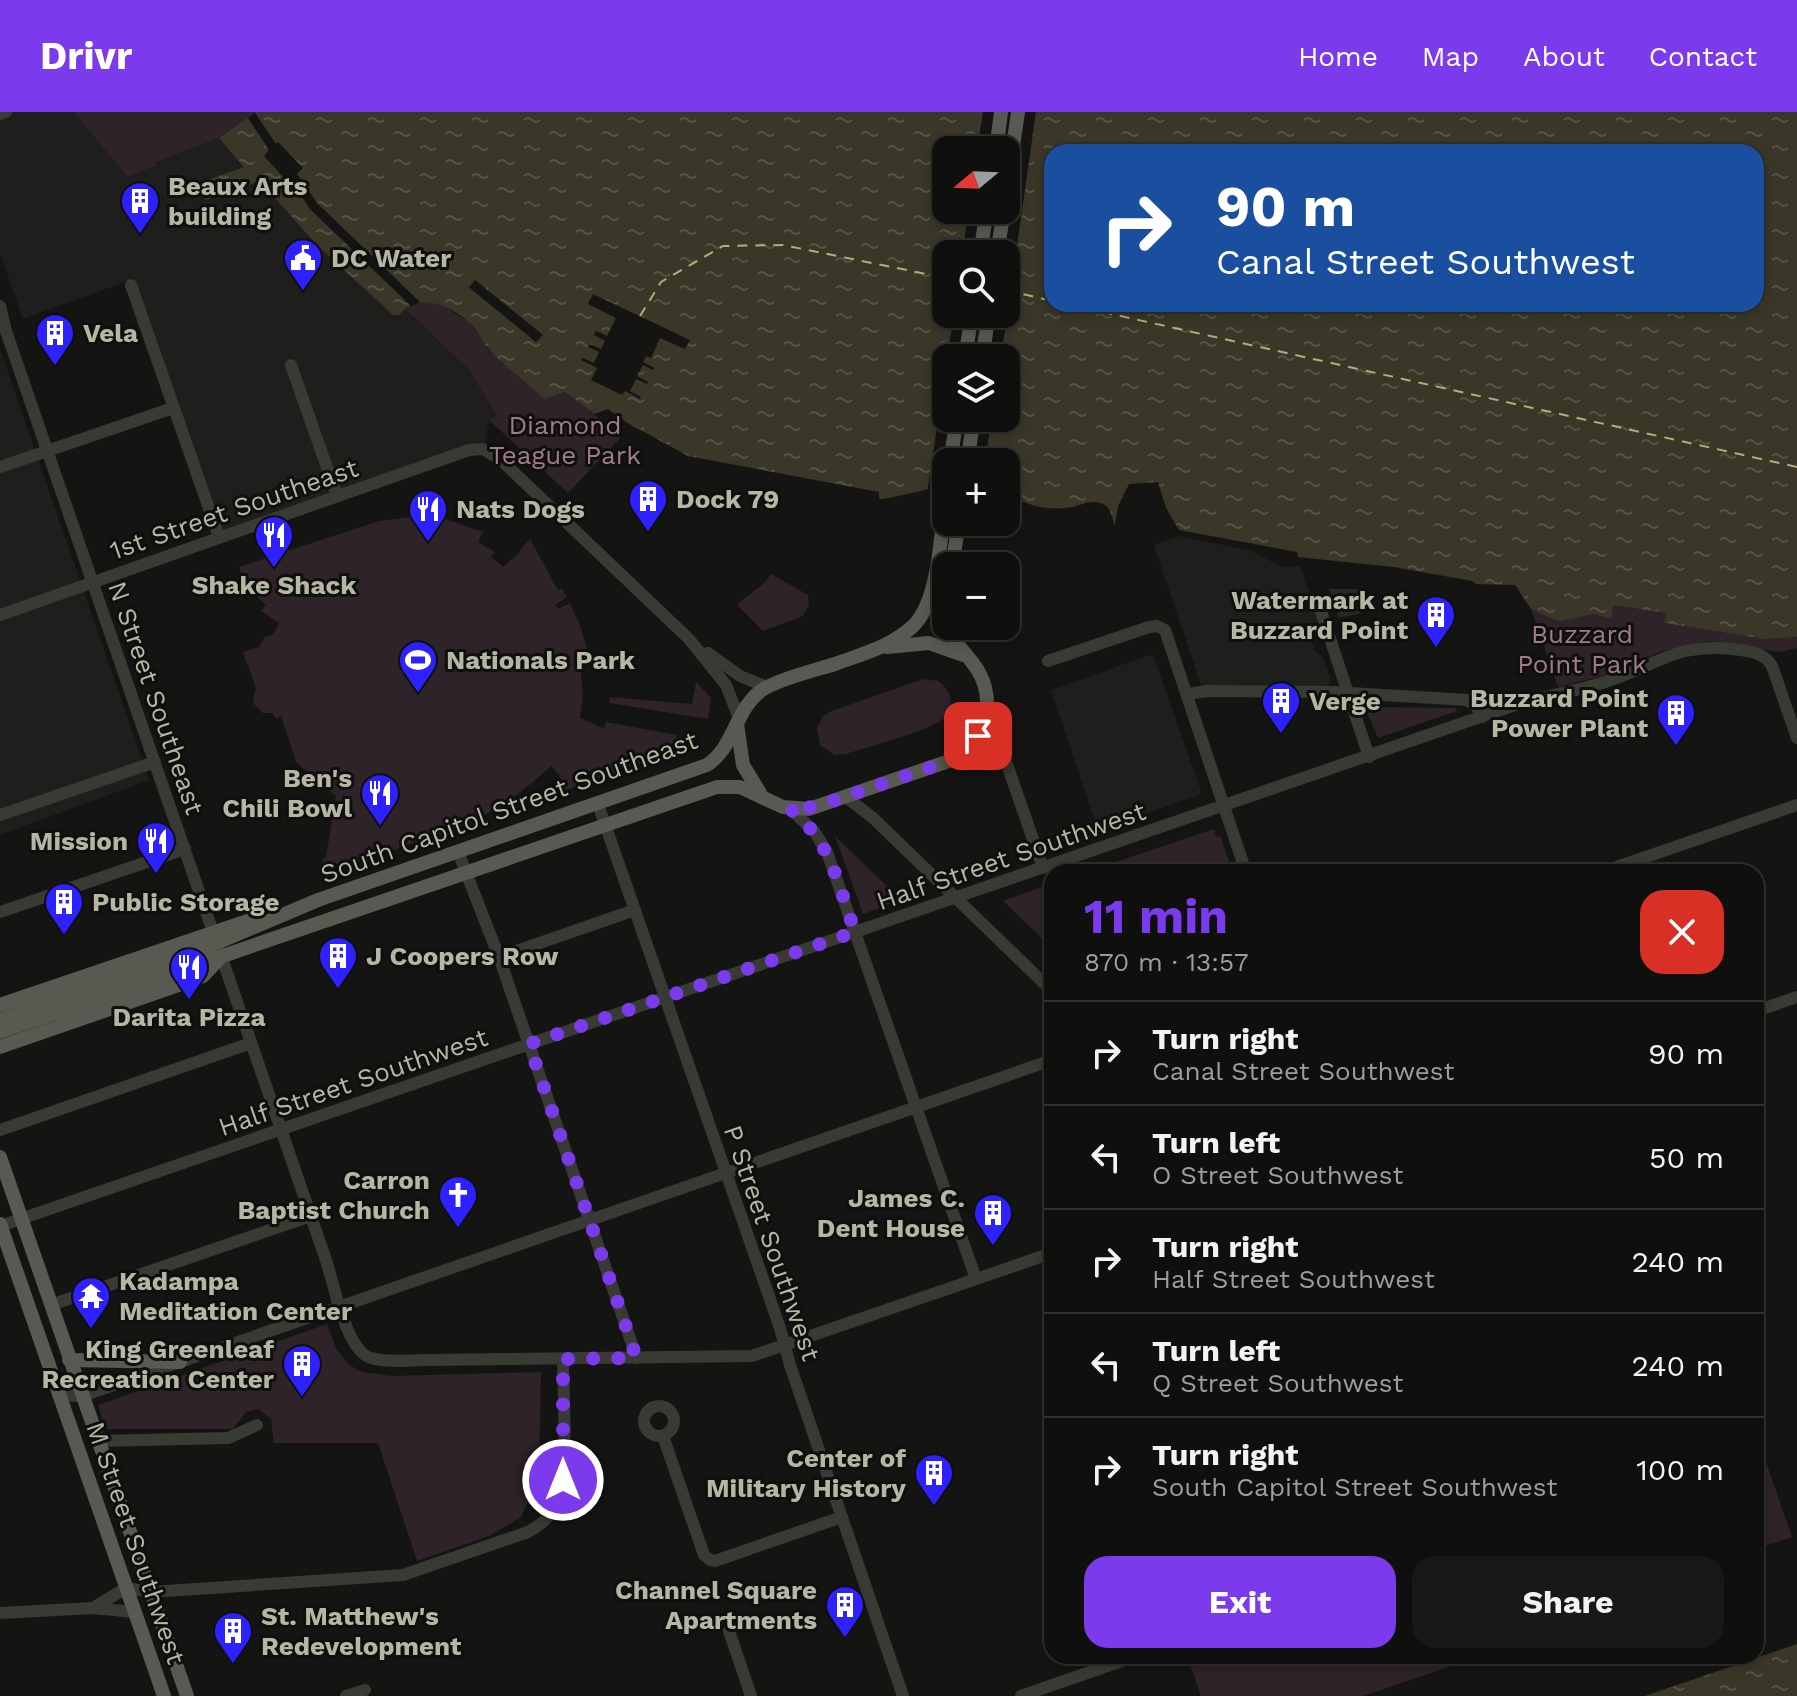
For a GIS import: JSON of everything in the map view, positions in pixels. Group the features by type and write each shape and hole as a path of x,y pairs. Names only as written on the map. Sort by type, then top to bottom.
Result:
{"main road":[{"path":"998,136 1001,112"},
{"path":"1015,136 1018,112"},
{"name":"South Capitol Street Southeast","path":"217,944 280,910 318,900 707,765 724,749 753,699 767,687 880,648 910,629 923,614 931,594 940,536"},
{"path":"0,1005 465,873 717,787 740,787 789,808 809,809 956,758 978,736 987,707 982,678 955,640"},
{"path":"880,648 929,643 967,657"},
{"path":"738,721 743,765 764,798"},
{"path":"0,1020 217,944"},
{"path":"0,1032 217,944"},
{"path":"0,1047 203,976 217,944"},
{"name":"M Street Southwest","path":"0,1157 187,1696"},
{"name":"M Street Southwest","path":"0,1225 164,1696"},
{"path":"69,1360 180,1362"}],"street":[{"path":"0,114 6,112"},
{"path":"131,285 219,537"},
{"name":"N Street Southeast","path":"0,306 3,332 155,762 353,1345 374,1359 563,1359"},
{"path":"291,365 337,496"},
{"path":"0,467 173,408"},
{"name":"1st Street Southeast","path":"0,615 469,450 483,449 502,461 689,639"},
{"path":"1319,605 1369,757"},
{"path":"1048,661 1149,627 1160,627 1167,634 1243,864"},
{"path":"689,639 735,673 767,687"},
{"path":"689,639 721,678 738,721"},
{"name":"Half Street Southwest","path":"1055,864 1521,703 1607,681 1660,658 1693,648 1717,647 1753,652 1767,659 1797,738"},
{"path":"1187,694 1233,691 1467,700 1477,707 1482,717"},
{"path":"987,707 1043,868"},
{"path":"0,815 155,762"},
{"path":"846,797 873,818 1044,983"},
{"name":"P Street Southwest","path":"598,804 903,1696"},
{"path":"1625,864 1797,805"},
{"path":"789,808 806,822 825,847 976,1279"},
{"path":"0,912 185,849"},
{"path":"458,852 499,957 635,1358"},
{"name":"Half Street Southwest","path":"0,1225 1043,868"},
{"path":"499,957 635,910"},
{"path":"1764,1008 1797,997"},
{"path":"0,1130 251,1043"},
{"path":"58,1395 82,1396 1044,1063"},
{"path":"51,1305 311,1216"},
{"path":"93,1608 126,1588 151,1592 403,1575 534,1529 553,1511 562,1486 563,1359 739,1358 758,1355 1044,1256"},
{"path":"98,1441 228,1438 257,1425"},
{"path":"663,1436 704,1555 710,1560 842,1517"},
{"path":"0,1613 93,1608 134,1612"},
{"path":"729,1631 751,1696"},
{"path":"1021,1696 1113,1664"},
{"path":"346,1696 365,1692"}],"shaded area":[{"path":"0,112 211,112 219,138 269,188 317,245 399,314 404,308 468,369 499,417 489,421 483,449 219,537 131,280 23,319 0,253"},
{"path":"0,349 149,780 0,835"},
{"path":"1178,536 1249,550 1282,567 1300,566 1321,626 1310,630 1314,651 1323,657 1331,681 1327,686 1201,685 1154,545"},
{"path":"1153,654 1202,794 1098,830 1051,690"}],"green space":[{"path":"74,112 256,112 219,138 127,176"},
{"name":"Diamond Teague Park","path":"428,300 437,302 472,324 488,349 544,398 565,392 622,436 568,493 489,420 498,417 468,369 404,308"},
{"name":"Nationals Park","path":"419,516 445,519 483,532 478,542 495,552 491,557 503,567 530,539 558,590 562,589 567,597 555,605 558,609 570,603 587,649 579,652 583,696 580,718 604,729 606,722 677,735 673,753 557,793 560,776 551,766 510,799 464,825 463,821 445,828 446,832 320,875 336,796 296,762 281,716 277,719 272,713 263,713 253,703 256,688 243,652 259,647 265,637 273,635 279,623 261,611 266,605 246,587 239,567 379,521"},
{"path":"771,574 808,595 809,604 803,616 763,631 737,605"},
{"path":"1329,589 1361,589 1361,613 1339,618"},
{"name":"Buzzard Point Park","path":"1613,605 1667,613 1666,623 1765,639 1797,637 1797,648 1780,652 1711,641 1692,644 1662,651 1606,675 1558,687 1531,609 1552,617 1572,618"},
{"path":"923,679 938,681 951,699 950,709 943,719 912,733 846,754 835,755 820,745 817,728 823,716"},
{"path":"696,682 711,698 708,719 609,703 610,697 692,704"},
{"path":"1370,707 1456,708 1457,711 1378,738 1367,712"},
{"path":"1214,829 1216,837 1220,836 1230,864 1110,864"},
{"path":"835,836 901,900 863,914"},
{"path":"1044,886 1044,940 1003,901"},
{"path":"327,1324 336,1348 349,1365 362,1372 392,1376 541,1372 539,1479 521,1517 489,1536 417,1561 378,1443 274,1443 271,1419 259,1409 246,1412 233,1429 106,1429 98,1405"},
{"path":"1764,1456 1792,1537 1764,1546"},
{"path":"1190,1664 1457,1664 1363,1696 1201,1696"}],"water":[{"path":"256,112 1797,112 1797,637 1765,639 1665,623 1666,613 1613,605 1611,619 1594,614 1561,621 1531,609 1515,585 1476,584 1394,567 1298,557 1297,552 1179,530 1166,508 1158,482 1129,484 1118,506 1115,525 1108,508 1098,502 1066,508 1028,504 1020,500 1020,448 932,448 932,488 884,499 879,499 879,492 688,456 608,409 594,414 565,392 544,399 494,355 473,326 444,306 425,302 393,315 317,245 260,181 205,200 199,183 244,167 219,138"},
{"path":"1797,1644 1797,1696 1645,1696 1738,1664 1764,1664 1764,1655"}],"pier":[{"path":"983,112 1036,112 1018,240 964,240 967,224 1020,224 1020,136 979,136"},
{"path":"255,113 276,144 278,142 303,168 297,174 317,203 420,302 411,306 310,209 291,180 288,182 264,156 269,150 248,118"},
{"path":"475,280 543,335 536,342 469,287"},
{"path":"593,294 690,340 685,349 660,338 651,358 646,356 643,362 655,368 653,370 643,365 637,376 647,384 636,379 630,391 640,399 625,391 622,395 591,380 597,368 581,360 594,363 599,352 588,347 589,344 601,349 605,341 594,335 596,331 607,336 616,318 588,304"},
{"path":"952,328 1005,328 1003,344 949,344"},
{"path":"936,432 990,432 987,448 934,448"},
{"path":"932,460 932,492 927,494"}],"ferry route":[{"path":"640,316 661,282 723,246 783,245 932,275"},
{"path":"1020,293 1044,299"},
{"path":"1103,312 1797,467"}],"place":[{"name":"Beaux Arts building","path":"140,235"},
{"name":"DC Water","path":"303,292"},
{"name":"Vela","path":"55,367"},
{"name":"Dock 79","path":"648,533"},
{"name":"Nats Dogs","path":"428,543"},
{"name":"Shake Shack","path":"274,569"},
{"name":"Watermark at Buzzard Point","path":"1436,649"},
{"name":"Nationals Park","path":"418,694"},
{"name":"Verge","path":"1281,735"},
{"name":"Buzzard Point Power Plant","path":"1676,747"},
{"name":"Ben's Chili Bowl","path":"380,827"},
{"name":"Mission","path":"156,875"},
{"name":"Public Storage","path":"64,936"},
{"name":"J Coopers Row","path":"338,990"},
{"name":"Darita Pizza","path":"189,1001"},
{"name":"Carron Baptist Church","path":"458,1229"},
{"name":"James C. Dent House","path":"993,1247"},
{"name":"Kadampa Meditation Center","path":"91,1330"},
{"name":"King Greenleaf Recreation Center","path":"302,1398"},
{"name":"Center of Military History","path":"934,1507"},
{"name":"Channel Square Apartments","path":"845,1639"},
{"name":"St. Matthew's Redevelopment","path":"233,1665"}],"route":[{"path":"563,1480 563,1359 635,1358 529,1044 855,932 825,847 806,822 789,808 815,807 949,761 967,749 978,736"}]}
